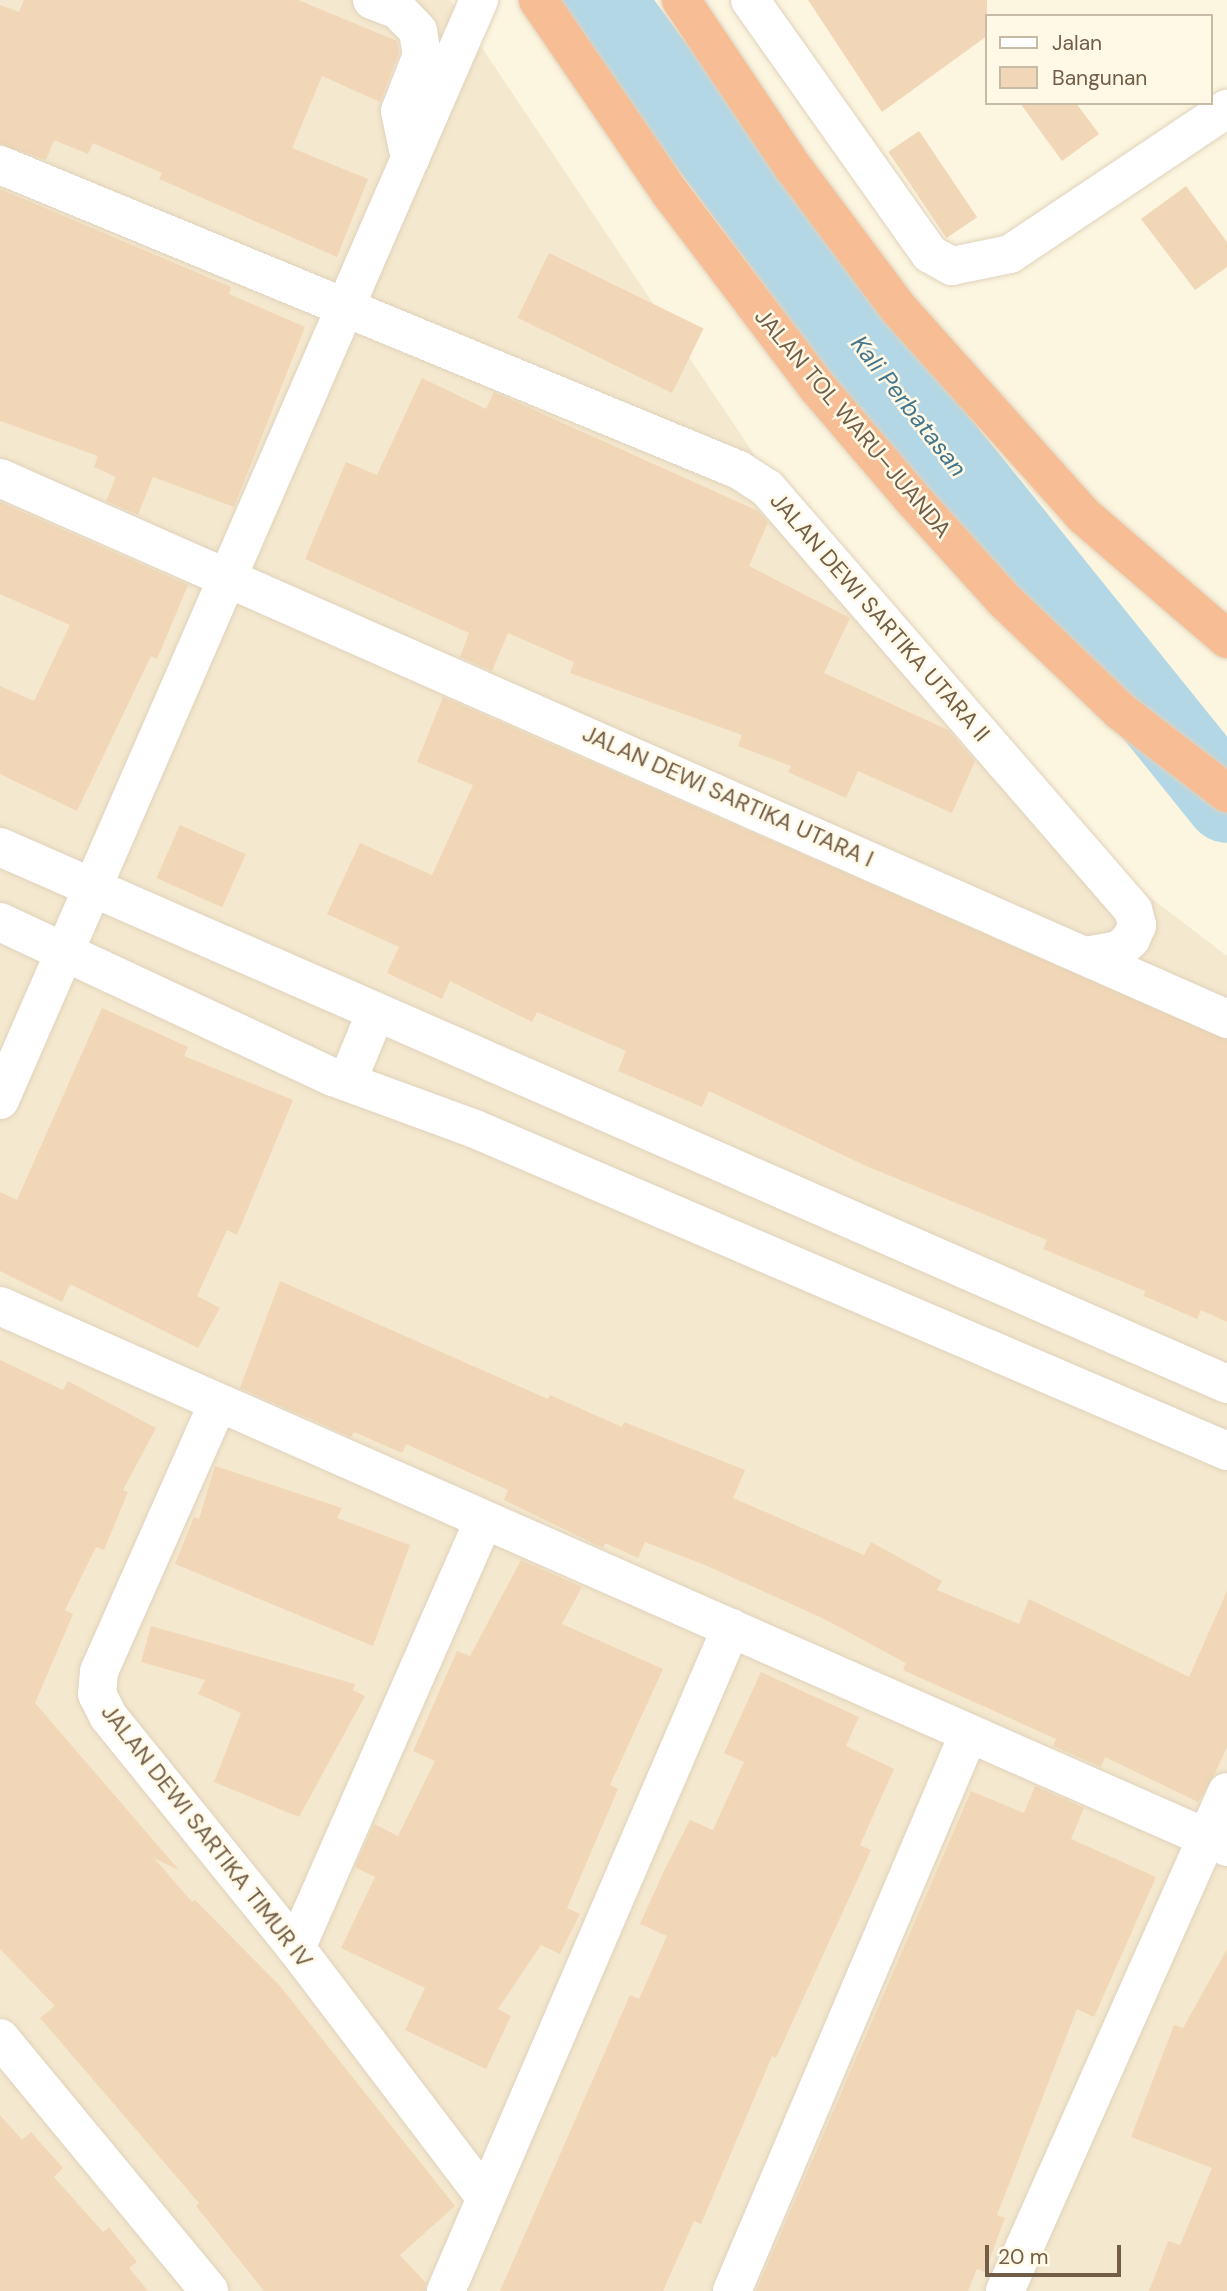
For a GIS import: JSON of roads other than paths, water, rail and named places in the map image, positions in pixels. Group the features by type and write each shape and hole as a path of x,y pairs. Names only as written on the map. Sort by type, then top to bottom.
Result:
{"highway":[{"name":"JALAN TOL WARU–JUANDA","path":"538,0 671,194 817,387 910,496 1004,600 1120,711 1227,793"},
{"path":"681,0 793,167 899,309 1083,515 1227,639"}],"street":[{"path":"372,0 398,10 418,31 422,54 400,111 410,159"},
{"path":"0,1100 479,0"},
{"path":"750,0 930,254 953,266 1010,254 1227,109"},
{"name":"JALAN DEWI SARTIKA UTARA II","path":"0,165 344,310 739,470 767,488 1133,910 1138,925 1131,939 1119,950 1091,955"},
{"name":"JALAN DEWI SARTIKA UTARA I","path":"0,478 1091,955 1227,1019"},
{"path":"0,847 1227,1384"},
{"path":"0,922 347,1082 475,1129 1226,1449"},
{"path":"347,1082 376,1012"},
{"path":"0,1306 1217,1843"},
{"name":"JALAN DEWI SARTIKA TIMUR IV","path":"218,1403 99,1672 97,1694 108,1716 296,1948 484,2196"},
{"path":"296,1948 484,1520"},
{"path":"446,2291 484,2196 731,1628"},
{"path":"732,2291 969,1733"},
{"path":"1005,2291 1217,1843 1227,1792"},
{"path":"0,2038 209,2291"}],"waterway":[{"name":"Kali Perbatasan","path":"603,0 883,375 1227,802"}]}
